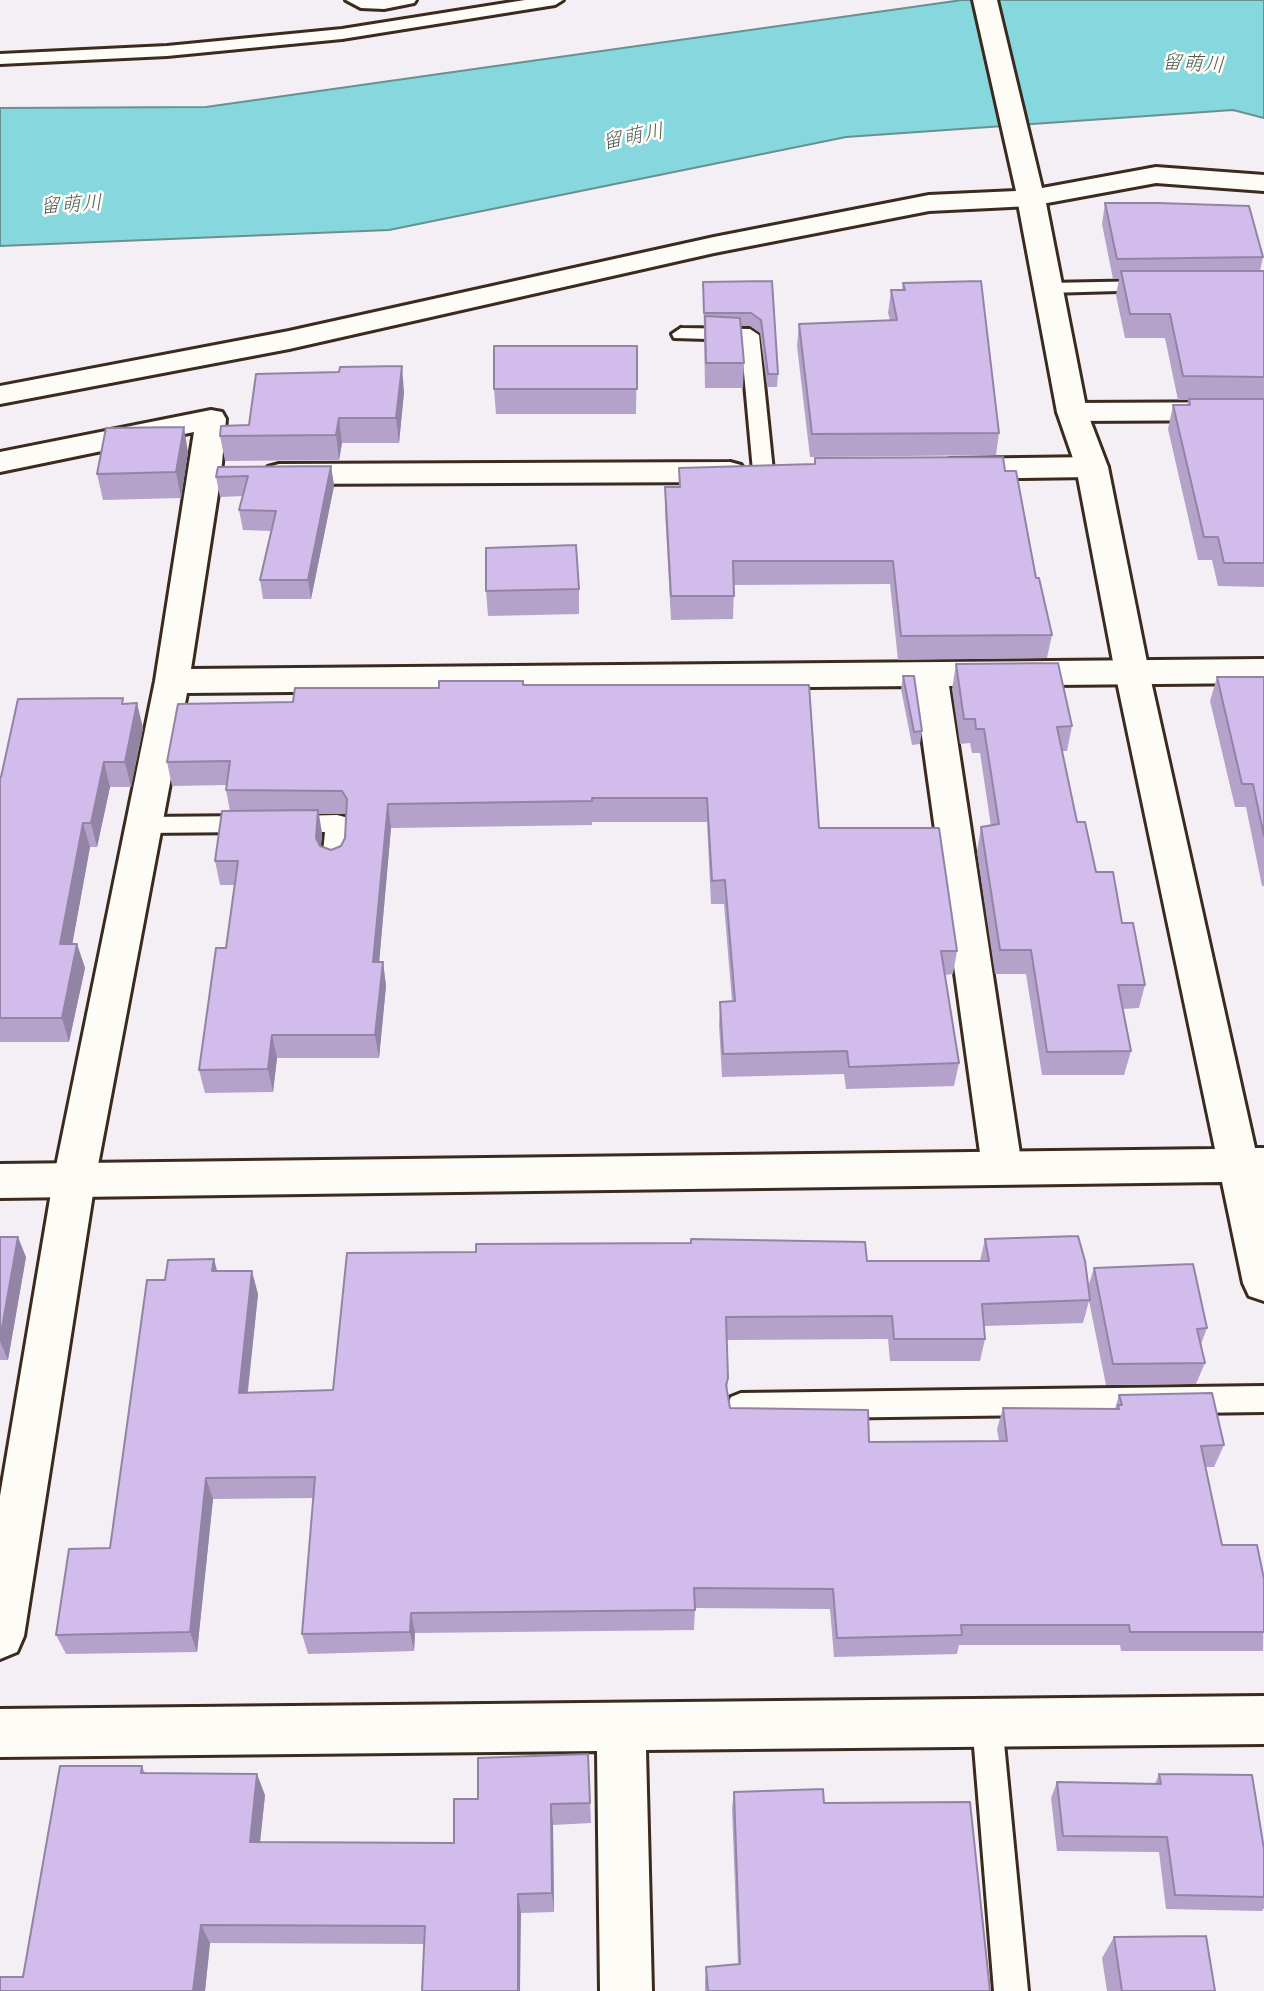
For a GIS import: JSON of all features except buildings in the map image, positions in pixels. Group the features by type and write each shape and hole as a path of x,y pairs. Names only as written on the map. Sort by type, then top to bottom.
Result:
{"street":[{"path":"985,0 1029,191 1072,412 1092,467 1132,672 1251,1165 1264,1283"},
{"path":"0,395 289,340 714,245 929,204 1156,175 1264,183"},
{"path":"1072,412 1264,411"},
{"path":"0,462 211,419 228,474 172,681 143,825 74,1181 0,1636"},
{"path":"928,469 1092,467"},
{"path":"228,474 777,471"},
{"path":"172,681 1264,671"},
{"path":"930,673 1002,1167"},
{"path":"0,1181 1251,1165"},
{"path":"0,1733 1264,1720"},
{"path":"621,1727 625,1991"}],"lane":[{"path":"354,0 384,4 408,0"},
{"path":"0,59 167,51 342,34 555,0"},
{"path":"1048,288 1170,286"},
{"path":"681,334 750,335 777,471"},
{"path":"143,825 337,823 334,862"},
{"path":"741,1406 1264,1399"},
{"path":"987,1722 1012,1991"}],"water":[{"name":"留萌川","path":"962,0 1264,0 1264,118 1233,110 846,137 389,230 0,246 0,108 206,107"}]}
